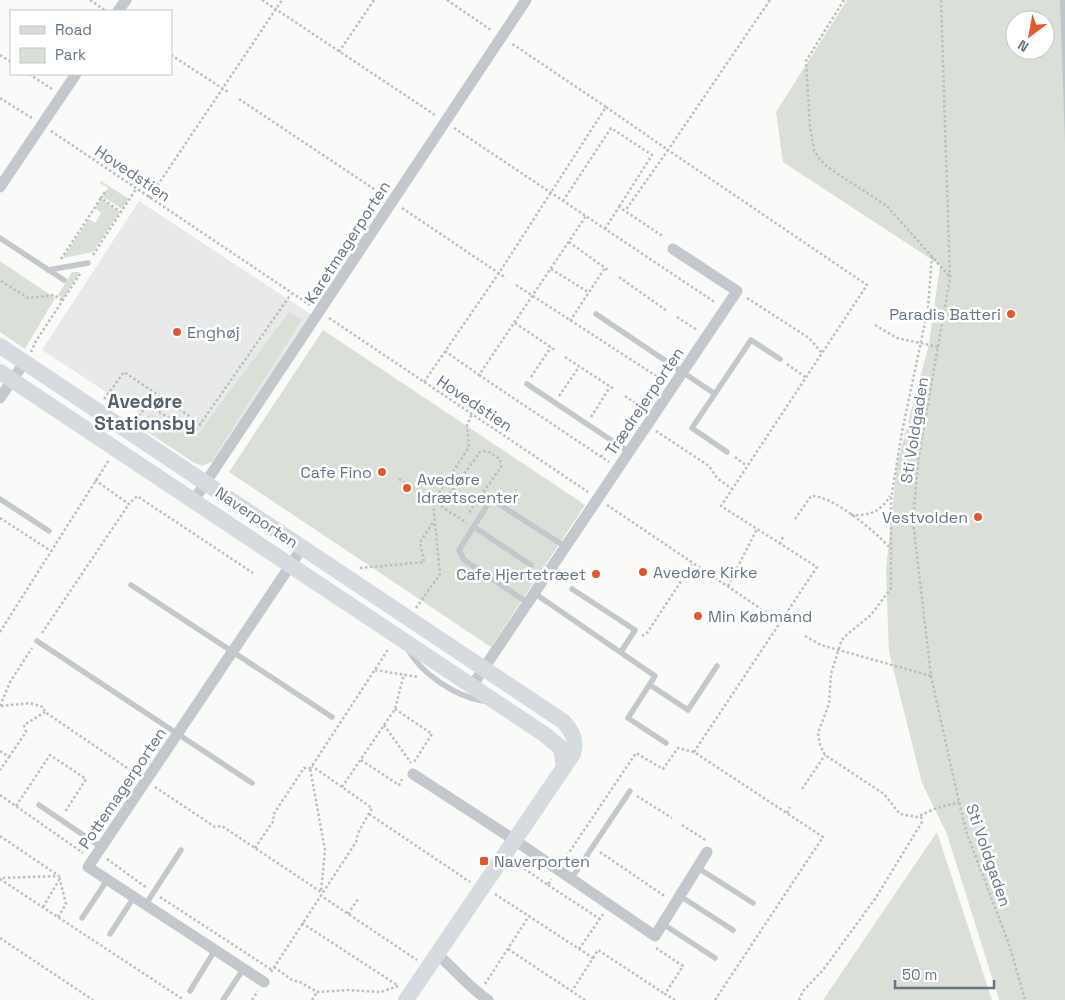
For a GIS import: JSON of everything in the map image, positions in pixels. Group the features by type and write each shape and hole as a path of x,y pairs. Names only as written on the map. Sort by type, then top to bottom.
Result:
{"street":[{"name":"Karetmagerporten","path":"194,500 526,0"},
{"path":"0,187 75,75"},
{"path":"673,249 737,292"},
{"name":"Trædrejerporten","path":"472,686 737,292"},
{"name":"Naverporten","path":"0,346 564,722 574,738 574,749 564,768"},
{"path":"0,398 6,376 24,363"},
{"name":"Naverporten","path":"6,376 558,744 562,753 564,768"},
{"name":"Pottemagerporten","path":"264,982 88,866 302,548"},
{"path":"405,992 433,961 564,768"},
{"path":"408,776 516,841 655,936 707,852"},
{"path":"433,961 484,997"}],"lane":[{"path":"0,238 52,269 64,280"},
{"path":"52,269 88,263"},
{"path":"596,314 715,394"},
{"path":"727,452 692,428 750,340 780,359"},
{"path":"527,384 629,452"},
{"path":"0,499 49,532"},
{"path":"566,547 491,499 459,550 464,560 531,598 622,653 656,676 628,718 666,743"},
{"path":"474,527 531,565"},
{"path":"131,585 332,717"},
{"path":"572,589 635,630 622,653"},
{"path":"402,640 412,658 466,698 499,704"},
{"path":"37,641 252,783"},
{"path":"650,685 688,710 717,666"},
{"path":"571,878 630,791"},
{"path":"39,805 103,846"},
{"path":"146,904 182,850"},
{"path":"698,868 753,903"},
{"path":"82,918 108,879"},
{"path":"110,934 134,897"},
{"path":"678,900 732,930"},
{"path":"662,924 715,958"},
{"path":"190,991 216,950"},
{"path":"223,1000 244,968"}],"path":[{"path":"90,0 105,10"},
{"path":"262,0 725,309"},
{"path":"149,198 282,0"},
{"path":"339,52 374,0"},
{"path":"447,0 867,285 720,506 817,567 694,752"},
{"path":"625,211 770,0"},
{"path":"844,0 806,61 814,150 820,160 829,168 887,206 950,278"},
{"name":"Sti Voldgaden","path":"941,0 950,278 918,462 913,521 930,676 959,802 967,834 1010,947 1026,1000"},
{"path":"172,56 228,92"},
{"path":"31,75 62,95"},
{"path":"0,98 32,118"},
{"path":"238,99 506,278"},
{"path":"424,382 498,273 606,107"},
{"path":"563,201 611,128 652,155 605,228"},
{"name":"Hovedstien","path":"70,143 308,304"},
{"path":"24,363 136,189"},
{"path":"52,269 105,192"},
{"path":"101,198 121,212"},
{"path":"619,207 664,237"},
{"path":"480,375 586,216"},
{"path":"568,242 608,270"},
{"path":"932,256 928,308 902,432 892,494 890,548 892,577 888,595 864,622 844,636 831,674 829,704 818,734 820,745 825,755 884,794 900,814 909,817 921,815 959,802"},
{"path":"570,321 605,268"},
{"path":"551,269 588,292"},
{"path":"619,277 667,311"},
{"path":"2,280 28,298 54,295 63,300"},
{"path":"516,285 673,387"},
{"path":"737,292 809,338 822,353"},
{"path":"144,409 151,407 194,433 292,294"},
{"path":"851,310 857,313"},
{"path":"677,317 707,336"},
{"path":"515,323 555,350"},
{"path":"875,325 897,338 938,347"},
{"name":"Hovedstien","path":"348,331 589,493"},
{"path":"532,377 551,347"},
{"path":"445,351 605,460"},
{"path":"565,357 614,389"},
{"path":"780,359 806,377"},
{"path":"559,396 579,367"},
{"path":"96,411 124,372 201,424"},
{"path":"591,417 610,386"},
{"path":"625,396 651,420 709,466 717,478 732,489"},
{"path":"424,595 440,574 433,502 469,447 467,425 472,414"},
{"path":"601,457 608,446"},
{"path":"442,506 480,452 487,451 500,459 501,467 470,511 474,527"},
{"path":"727,452 747,466"},
{"path":"0,632 98,476"},
{"path":"399,479 462,520"},
{"path":"95,480 129,504"},
{"path":"850,515 865,515 879,510 892,494"},
{"path":"253,574 137,496 129,504 10,682 0,706 30,703 43,707 45,712 215,827 222,826 348,914 433,961"},
{"path":"795,519 811,496 826,499 880,536 890,548"},
{"path":"621,514 785,625"},
{"path":"0,518 51,551"},
{"path":"336,570 424,562 420,542 434,520"},
{"path":"728,586 757,529"},
{"path":"780,544 783,537"},
{"path":"622,653 638,637 647,633 693,563"},
{"path":"805,636 822,645 930,676"},
{"path":"320,894 325,850 311,767 381,660"},
{"path":"375,670 423,677"},
{"path":"342,787 395,709 404,674"},
{"path":"384,725 412,765 432,734 395,709"},
{"path":"0,770 26,732 24,725 45,712"},
{"path":"548,884 636,753 663,769 678,748 694,752 823,837 715,1000"},
{"path":"0,751 9,757"},
{"path":"16,806 50,755 86,779 60,819"},
{"path":"802,790 825,755"},
{"path":"361,760 399,785 408,776"},
{"path":"252,1000 356,842 358,834 372,808 311,767 304,768 273,815 274,820 255,848"},
{"path":"616,782 672,818"},
{"path":"0,795 93,860"},
{"path":"786,813 790,807"},
{"path":"369,814 593,958"},
{"path":"799,1000 803,991 823,970 883,887 922,822 921,815"},
{"path":"682,825 707,841 707,852"},
{"path":"0,836 60,877 66,904 58,917"},
{"path":"103,846 107,858 153,892 292,980 300,982 318,992 348,990 405,992"},
{"path":"593,847 678,900"},
{"path":"505,856 600,919"},
{"path":"0,879 60,877"},
{"path":"42,908 60,877"},
{"path":"0,879 184,1000"},
{"path":"348,914 358,899"},
{"path":"580,949 603,913 611,918"},
{"path":"484,997 508,949 529,916"},
{"path":"302,922 405,992"},
{"path":"0,938 94,1000"},
{"path":"651,945 683,966 665,994"},
{"path":"508,949 585,1000"},
{"path":"572,991 598,950 675,1000"},
{"path":"312,1000 318,992"}],"shaded area":[{"path":"1060,0 1065,0 1065,141"},
{"name":"Enghøj","path":"139,201 312,315 214,463 42,350"}],"green space":[{"name":"Vestvolden","path":"847,0 1065,0 1065,1000 999,1000 947,834 922,783 889,652 886,570 897,464 929,344 940,265 783,162 776,112"},
{"path":"101,181 129,199 122,209 102,196 108,188 100,183"},
{"path":"101,199 120,212 93,252 63,258 89,219 95,223 101,213 95,208"},
{"path":"0,261 55,298 25,349 0,332"},
{"path":"72,272 80,272 63,299 58,295"},
{"path":"289,312 302,320 211,462 202,466 193,462 140,427 150,413 195,438"},
{"name":"Avedøre Idrætscenter","path":"323,330 585,505 491,647 229,472"},
{"path":"937,832 992,1000 823,1000"}],"place":[{"name":"Paradis Batteri","path":"1011,314"},
{"name":"Enghøj","path":"177,332"},
{"name":"Cafe Fino","path":"382,472"},
{"name":"Avedøre Idrætscenter","path":"407,488"},
{"name":"Vestvolden","path":"978,517"},
{"name":"Avedøre Kirke","path":"643,572"},
{"name":"Cafe Hjertetræet","path":"596,574"},
{"name":"Min Købmand","path":"698,616"},
{"name":"Naverporten","path":"484,861"}],"district":[{"name":"Avedøre Stationsby","path":"145,412"}]}
